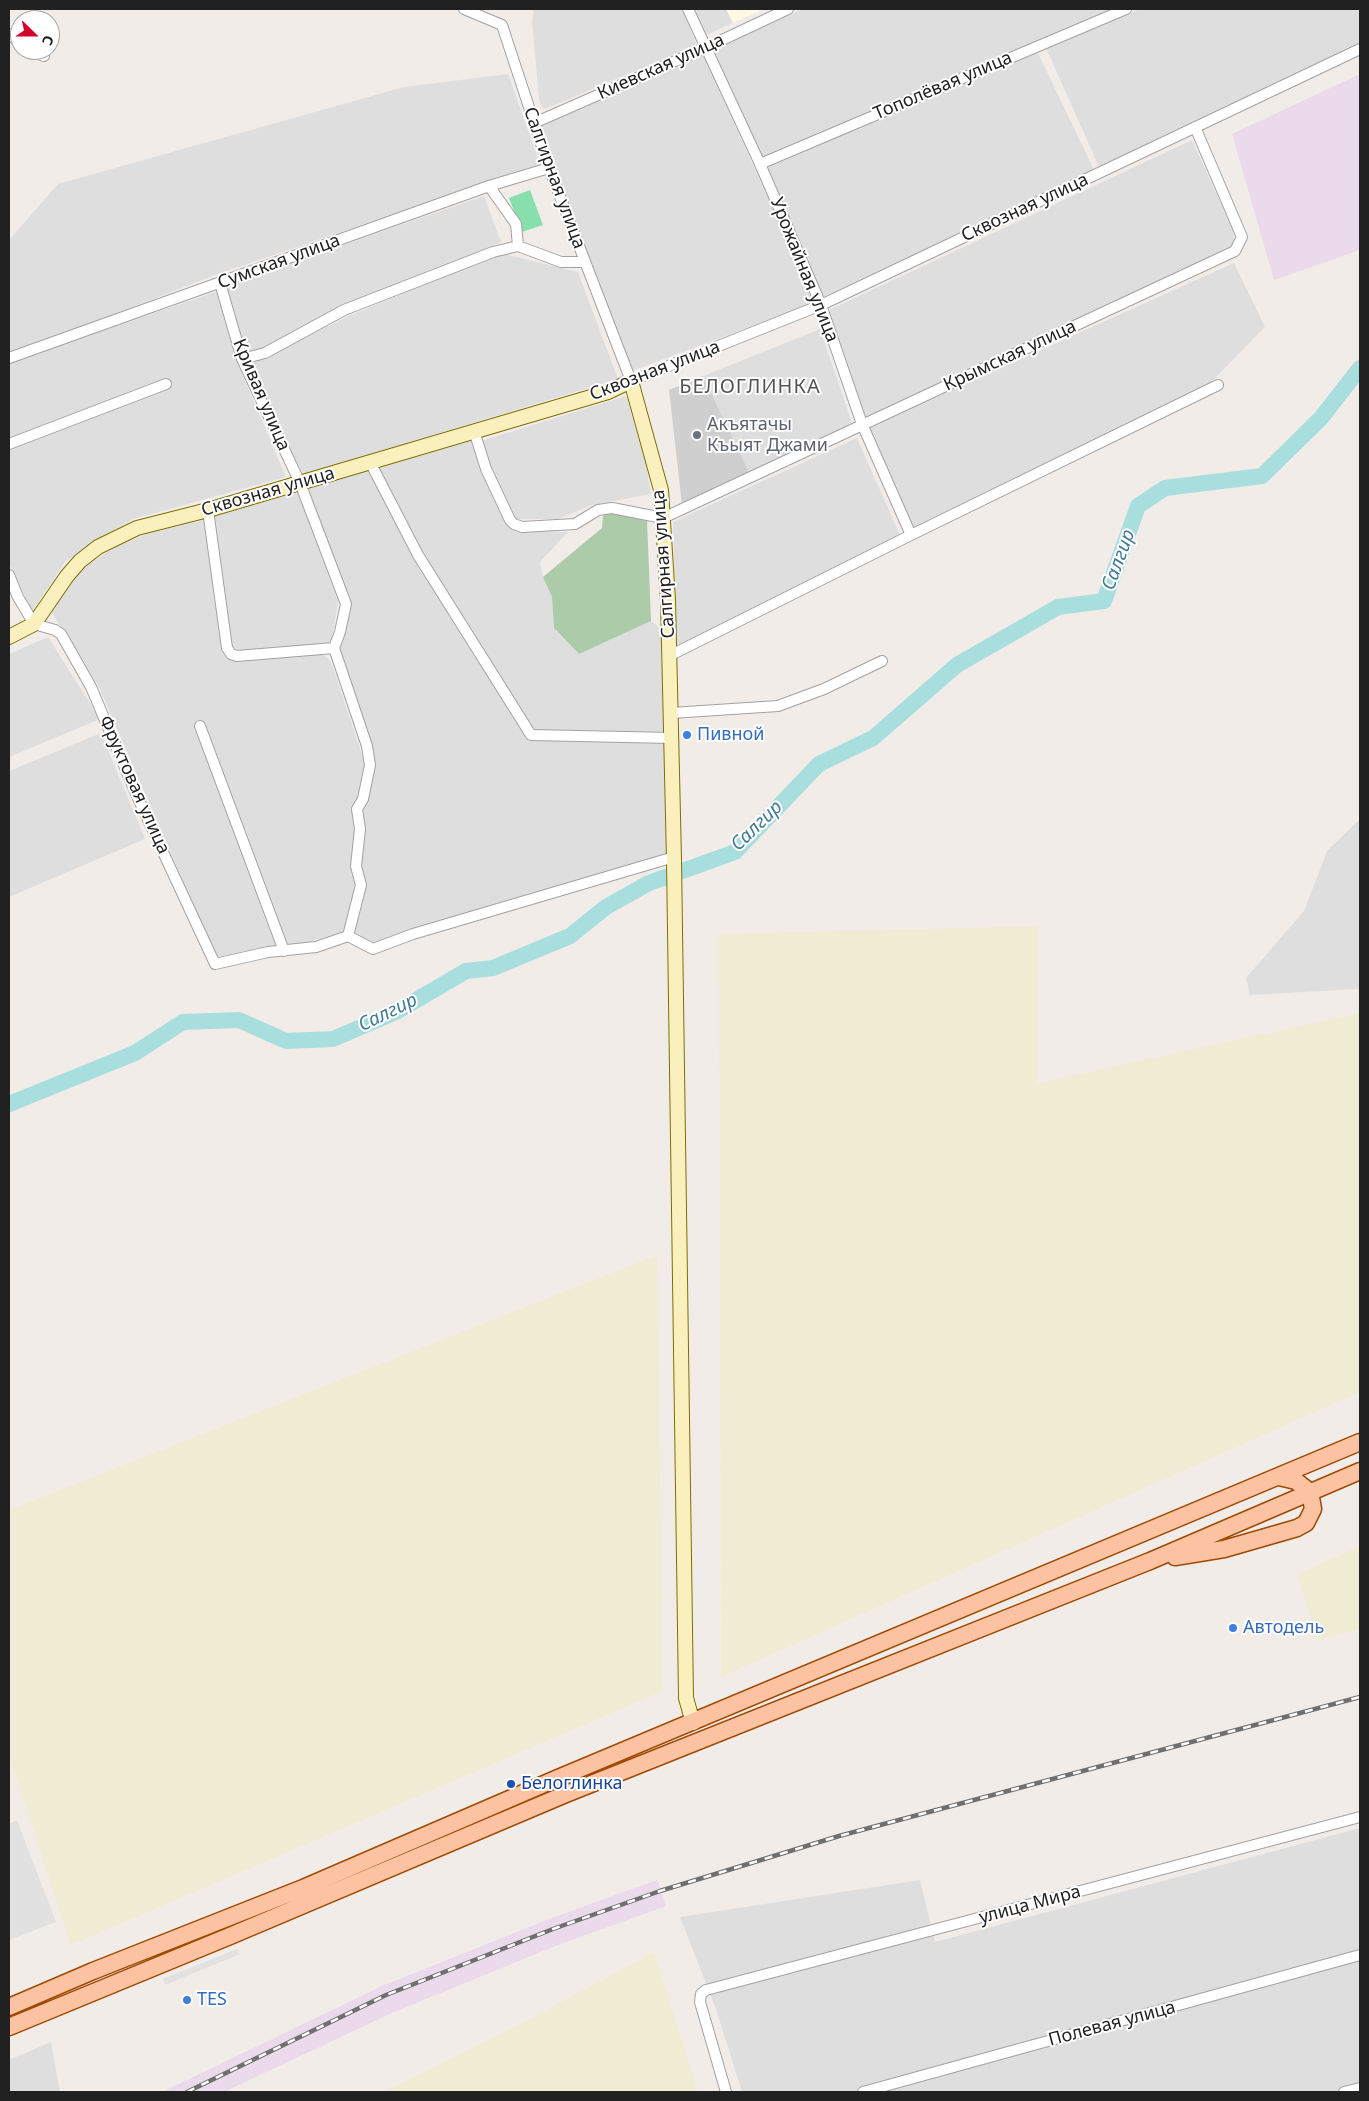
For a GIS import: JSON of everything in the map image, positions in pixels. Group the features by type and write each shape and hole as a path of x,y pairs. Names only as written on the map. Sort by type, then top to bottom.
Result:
{"main road":[{"name":"Сквозная улица","path":"34,624 67,576 80,561 98,547 137,528 208,510 608,392 631,381"},
{"name":"Салгирная улица","path":"631,381 661,490 668,600 675,898 686,1698 692,1723"},
{"path":"9,637 34,624"},
{"path":"9,2007 303,1888 558,1778 1360,1442"},
{"path":"9,2027 566,1794 1311,1498 1334,1482 1360,1471"},
{"path":"1150,1561 1224,1550 1297,1528 1309,1520 1313,1509 1311,1498 1296,1481 1279,1477"}],"street":[{"name":"Салгирная улица","path":"464,9 502,25 550,168 631,381"},
{"name":"Урожайная улица","path":"688,9 760,164 821,305 862,424 911,535"},
{"name":"Киевская улица","path":"534,123 705,48 788,9"},
{"name":"Тополёвая улица","path":"760,164 1126,9"},
{"name":"Сквозная улица","path":"631,381 821,305 1360,49"},
{"name":"Крымская улица","path":"663,518 1235,252 1242,237 1195,127"},
{"name":"Сумская улица","path":"9,358 489,186 550,168"},
{"path":"489,186 516,224 518,246"},
{"path":"242,359 265,353 344,310 493,252 518,246 562,262 575,264 585,262"},
{"name":"Кривая улица","path":"220,283 242,359 300,483 346,604 340,632 334,648"},
{"path":"9,444 166,384"},
{"path":"669,656 1218,385"},
{"path":"474,431 486,469 510,520 514,524 522,526 575,524 598,510 612,508 663,518"},
{"path":"370,462 418,555 531,736 672,738"},
{"path":"208,510 227,648 232,654 237,656 334,648 367,746 370,765 363,800 357,809 360,830 356,866 361,885 348,936"},
{"path":"9,575 18,597 34,624"},
{"name":"Фруктовая улица","path":"34,624 55,630 61,634 91,687 137,796 215,964 268,952 284,951"},
{"path":"671,713 778,706 824,689 882,661"},
{"path":"200,726 284,951 316,947 348,936 373,948 413,934 674,859"},
{"name":"улица Мира","path":"726,2092 700,2002 701,1994 706,1990 1360,1818"},
{"name":"Полевая улица","path":"864,2092 1360,1955"},
{"path":"1344,2092 1360,2088"}],"shaded area":[{"path":"534,9 682,9 697,45 545,109 541,106 539,99 532,21"},
{"path":"692,9 764,9 704,36"},
{"path":"726,9 764,9 733,23"},
{"path":"803,9 1115,9 762,159 713,50"},
{"path":"1140,9 1360,9 1360,46 1100,169 1046,48"},
{"path":"1037,51 1095,172 822,297 764,168"},
{"path":"703,55 813,298 811,304 632,371 540,128 543,124"},
{"path":"508,74 540,164 215,275 9,355 9,240 58,184 404,87"},
{"path":"1360,74 1360,250 1274,280 1232,134"},
{"path":"1192,140 1233,230 1234,241 1231,250 865,419 827,311"},
{"path":"484,196 501,242 263,350 245,355 224,286"},
{"path":"500,253 578,272 618,379 303,474 248,365 349,316"},
{"path":"1234,263 1265,327 1208,385 912,530 868,428"},
{"path":"218,291 237,362 286,477 133,519 92,543 65,562 32,611 9,563 9,363"},
{"path":"820,329 853,426 750,474 703,376"},
{"path":"703,376 750,474 682,505 669,390"},
{"path":"626,396 646,464 651,494 592,505 558,519 516,519 491,470 481,441"},
{"path":"857,438 900,535 676,647 673,522"},
{"path":"471,441 482,475 506,522 518,531 568,532 540,562 543,577 552,597 554,628 579,654 651,621 661,629 666,855 371,944 351,933 359,864 358,810 374,764 338,652 348,604 305,489"},
{"path":"297,492 338,601 331,645 243,651 233,647 229,641 211,514"},
{"path":"204,520 225,653 324,655 331,662 366,767 356,831 357,887 344,932 300,944 216,957 98,685 50,610 74,576 89,563 118,546 149,533"},
{"path":"48,637 100,719 9,757 9,654"},
{"path":"101,733 145,839 9,897 9,771"},
{"path":"1360,819 1360,990 1250,995 1246,978 1304,911 1327,851"},
{"path":"1038,926 1037,1083 1360,1013 1360,1392 721,1677 719,934"},
{"path":"657,1255 663,1691 71,1945 9,1756 9,1510"},
{"path":"1360,1546 1360,1629 1318,1640 1297,1574"},
{"path":"17,1820 56,1922 9,1940 9,1824"},
{"path":"1360,1828 1360,2092 742,2092 716,2009 680,1917 920,1880 935,1942"},
{"path":"657,1880 666,1906 558,1945 394,2012 224,2092 162,2092 382,1986 549,1919"},
{"path":"237,1949 240,1954 165,1985 163,1979"},
{"path":"654,1952 698,2092 384,2092 512,2028"},
{"path":"51,2042 60,2092 9,2092 9,2060"}],"green space":[{"path":"530,190 543,225 522,232 509,198"},
{"path":"611,511 647,520 651,621 579,654 554,628 552,597 543,577 602,528 603,516"}],"waterway":[{"name":"Салгир","path":"9,1104 135,1053 183,1022 239,1020 286,1041 333,1039 396,1012 466,971 493,968 570,936 606,907 649,883 735,852 819,764 873,738 957,665 1058,607 1104,601 1138,506 1165,488 1262,476 1321,418 1360,368"}],"railway":[{"path":"187,2092 386,1995 553,1929 660,1891 839,1836 1360,1697"}],"place":[{"name":"Акъятачы Къыят Джами","path":"697,435"},
{"name":"Пивной","path":"687,735"},
{"name":"Автодель","path":"1233,1628"},
{"name":"Белоглинка","path":"511,1784"},
{"name":"TES","path":"187,2000"}],"district":[{"name":"БЕЛОГЛИНКА","path":"750,387"}]}
